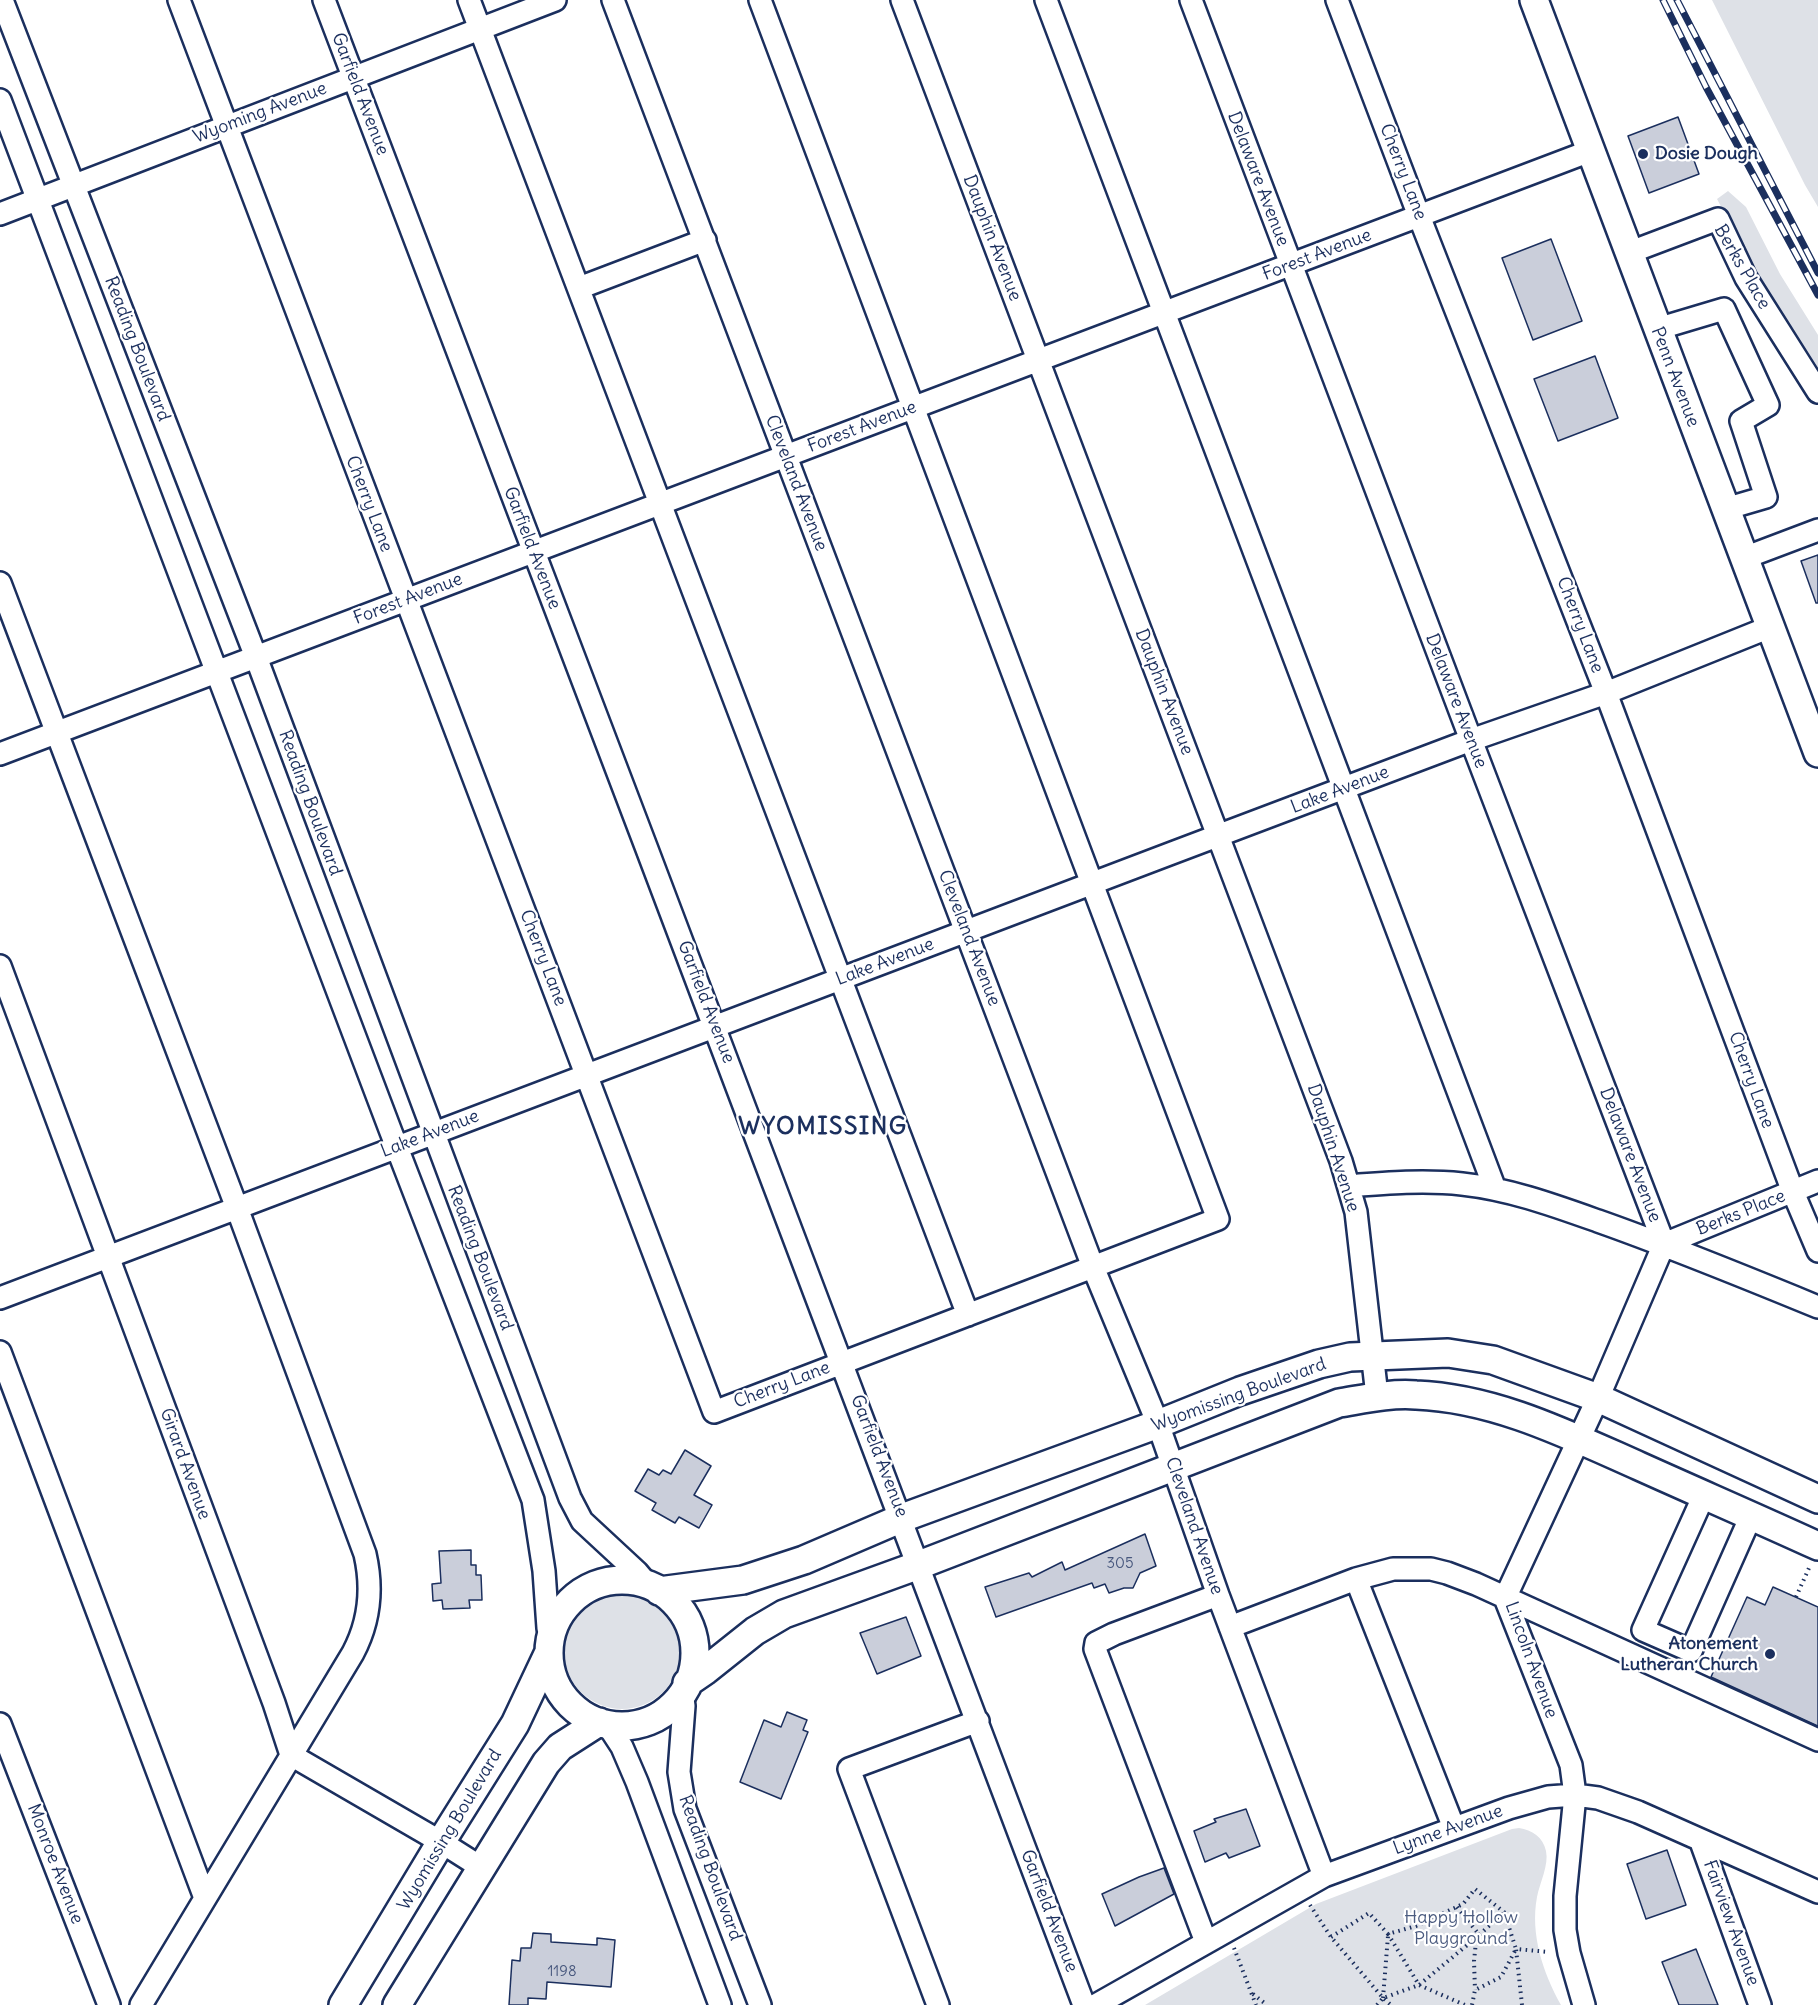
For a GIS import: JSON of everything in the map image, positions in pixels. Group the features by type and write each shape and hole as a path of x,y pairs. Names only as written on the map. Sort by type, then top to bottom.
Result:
{"main road":[{"name":"Penn Avenue","path":"1534,0 1818,753"},
{"name":"Wyomissing Boulevard","path":"654,1588 743,1580 804,1560 902,1518 1158,1424 1240,1391 1319,1364 1350,1357 1448,1353 1493,1360 1598,1398 1818,1499"},
{"path":"685,1688 691,1673 694,1652 691,1631 682,1612 668,1597 654,1588 631,1580 613,1580 588,1589 567,1605 557,1620 550,1644 555,1682 566,1699 581,1713 603,1723 626,1725 645,1722 670,1707 685,1688 755,1631 784,1614 920,1565 1339,1403 1377,1396 1415,1395 1481,1405 1527,1419 1578,1439 1751,1516 1813,1557"},
{"name":"Wyomissing Boulevard","path":"343,2005 515,1724 550,1644"},
{"path":"397,2005 546,1763 568,1741 603,1723"}],"street":[{"name":"Reading Boulevard","path":"2,0 256,657 570,1498 582,1521 654,1588"},
{"name":"Cherry Lane","path":"179,0 714,1412 1218,1219 1092,883"},
{"name":"Garfield Avenue","path":"324,0 920,1565 1084,2005"},
{"path":"470,0 968,1315"},
{"name":"Wyoming Avenue","path":"0,214 555,0"},
{"name":"Cleveland Avenue","path":"614,0 1093,1267 1158,1424 1218,1595 1324,1875"},
{"path":"760,0 1092,883"},
{"name":"Dauphin Avenue","path":"902,0 1341,1161 1356,1212 1377,1396"},
{"path":"1046,0 1495,1189"},
{"name":"Delaware Avenue","path":"1191,0 1664,1244 1598,1398"},
{"name":"Cherry Lane","path":"1337,0 1606,693 1792,1192 1818,1251"},
{"name":"Reading Boulevard","path":"0,100 396,1147 533,1500 542,1550 550,1644"},
{"name":"Forest Avenue","path":"0,754 1590,151"},
{"name":"Berks Place","path":"1628,253 1718,219 1746,278 1818,392"},
{"path":"579,288 705,240"},
{"path":"1657,328 1759,298"},
{"path":"1724,309 1768,405 1741,421 1766,497 1725,509"},
{"path":"1744,558 1818,530"},
{"path":"0,583 237,1208 365,1554 368,1570 369,1606 363,1634 354,1653 141,2005"},
{"name":"Lake Avenue","path":"0,1298 1471,740 1606,693 1770,627"},
{"name":"Girard Avenue","path":"0,966 270,1692 291,1755"},
{"path":"1348,1186 1409,1181 1436,1182 1495,1189 1533,1198 1664,1244 1818,1307"},
{"name":"Berks Place","path":"1664,1244 1818,1181"},
{"path":"0,1352 205,1898"},
{"name":"Lincoln Avenue","path":"1584,2005 1565,1930 1564,1896 1575,1795 1571,1765 1505,1598 1598,1398"},
{"path":"1704,1495 1643,1630 1681,1647 1690,1651 1751,1516"},
{"path":"1230,1627 1356,1579 1393,1569 1431,1569 1476,1584 1818,1740"},
{"path":"1356,1579 1454,1828"},
{"path":"1206,1942 1095,1649 1096,1643 1114,1634 1218,1595"},
{"name":"Reading Boulevard","path":"685,1688 680,1772 685,1809 760,2005"},
{"path":"938,2005 849,1769 978,1721"},
{"name":"Reading Boulevard","path":"603,1723 622,1747 633,1771 720,2005"},
{"name":"Monroe Avenue","path":"0,1724 109,2005"},
{"path":"291,1755 482,1868"},
{"name":"Lynne Avenue","path":"1096,2005 1324,1875 1509,1808 1548,1797 1575,1795 1598,1798 1638,1812 1701,1842 1818,1892"},
{"name":"Fairview Avenue","path":"1701,1842 1760,2005"}],"path":[{"path":"1796,1597 1813,1557"},
{"path":"1300,1889 1332,1937 1391,2005"},
{"path":"1388,1934 1416,1926 1458,1907 1475,1889 1504,1911 1516,1949 1522,2005"},
{"path":"1458,1907 1477,1932 1474,1961 1476,1990 1472,2005"},
{"path":"1377,2005 1383,1998 1419,1985 1477,1937 1504,1911"},
{"path":"1332,1937 1369,1913 1388,1934 1419,1985 1465,2005"},
{"path":"1228,1930 1256,2005"},
{"path":"1383,1998 1388,1934"},
{"path":"1516,1949 1569,1953"},
{"path":"1476,1990 1501,1977 1516,1949"},
{"path":"1252,1993 1267,2005"}],"green space":[{"path":"1712,0 1818,0 1818,207 1805,185"},
{"path":"1728,191 1746,207 1780,274 1818,335 1818,373 1760,279 1717,199"},
{"path":"622,1593 644,1598 663,1610 675,1629 680,1651 675,1673 663,1692 644,1704 622,1709 600,1704 581,1692 569,1673 564,1651 569,1629 581,1610 600,1598"},
{"name":"Happy Hollow Playground","path":"1519,1828 1536,1835 1546,1851 1545,1868 1537,1897 1535,1925 1544,1967 1561,2005 1145,2005 1316,1904"}],"building":[{"path":"1678,117 1699,174 1649,193 1628,136"},
{"path":"1551,239 1582,321 1533,340 1502,258"},
{"path":"1595,356 1618,418 1558,441 1534,379"},
{"path":"1818,555 1818,603 1816,603 1801,561"},
{"path":"685,1450 711,1466 694,1495 712,1505 699,1528 679,1517 675,1523 652,1510 656,1503 635,1491 648,1469 659,1475 663,1470 671,1474"},
{"path":"1145,1534 1156,1566 1140,1573 1133,1588 1124,1588 1109,1593 1105,1584 1094,1588 1092,1583 996,1617 985,1587 1029,1573 1032,1577 1062,1562 1065,1570"},
{"path":"471,1550 471,1565 476,1565 476,1575 481,1575 482,1600 469,1600 470,1608 443,1609 442,1600 433,1601 432,1584 441,1583 439,1551"},
{"name":"Atonement Lutheran Church","path":"1773,1587 1818,1607 1818,1726 1711,1677 1747,1597 1765,1605"},
{"path":"906,1617 921,1656 877,1674 860,1633"},
{"path":"787,1712 807,1720 803,1730 808,1732 781,1799 740,1782 764,1720 781,1727"},
{"path":"1246,1809 1260,1846 1229,1858 1226,1853 1205,1862 1194,1831 1216,1822 1214,1819"},
{"path":"1667,1850 1686,1905 1646,1919 1627,1864"},
{"path":"1164,1868 1174,1894 1115,1926 1102,1894"},
{"path":"533,1933 551,1934 551,1942 597,1945 597,1938 615,1940 611,1987 547,1982 546,1999 528,1998 528,2005 509,2005 512,1960 520,1961 521,1948 531,1948"},
{"path":"1696,1949 1718,2005 1679,2005 1662,1962"}],"railway":[{"path":"1663,0 1706,87 1818,295"},
{"path":"1677,0 1818,273"}],"place":[{"name":"Dosie Dough","path":"1643,154"},
{"name":"Atonement Lutheran Church","path":"1770,1654"}],"district":[{"name":"WYOMISSING","path":"823,1127"}]}
